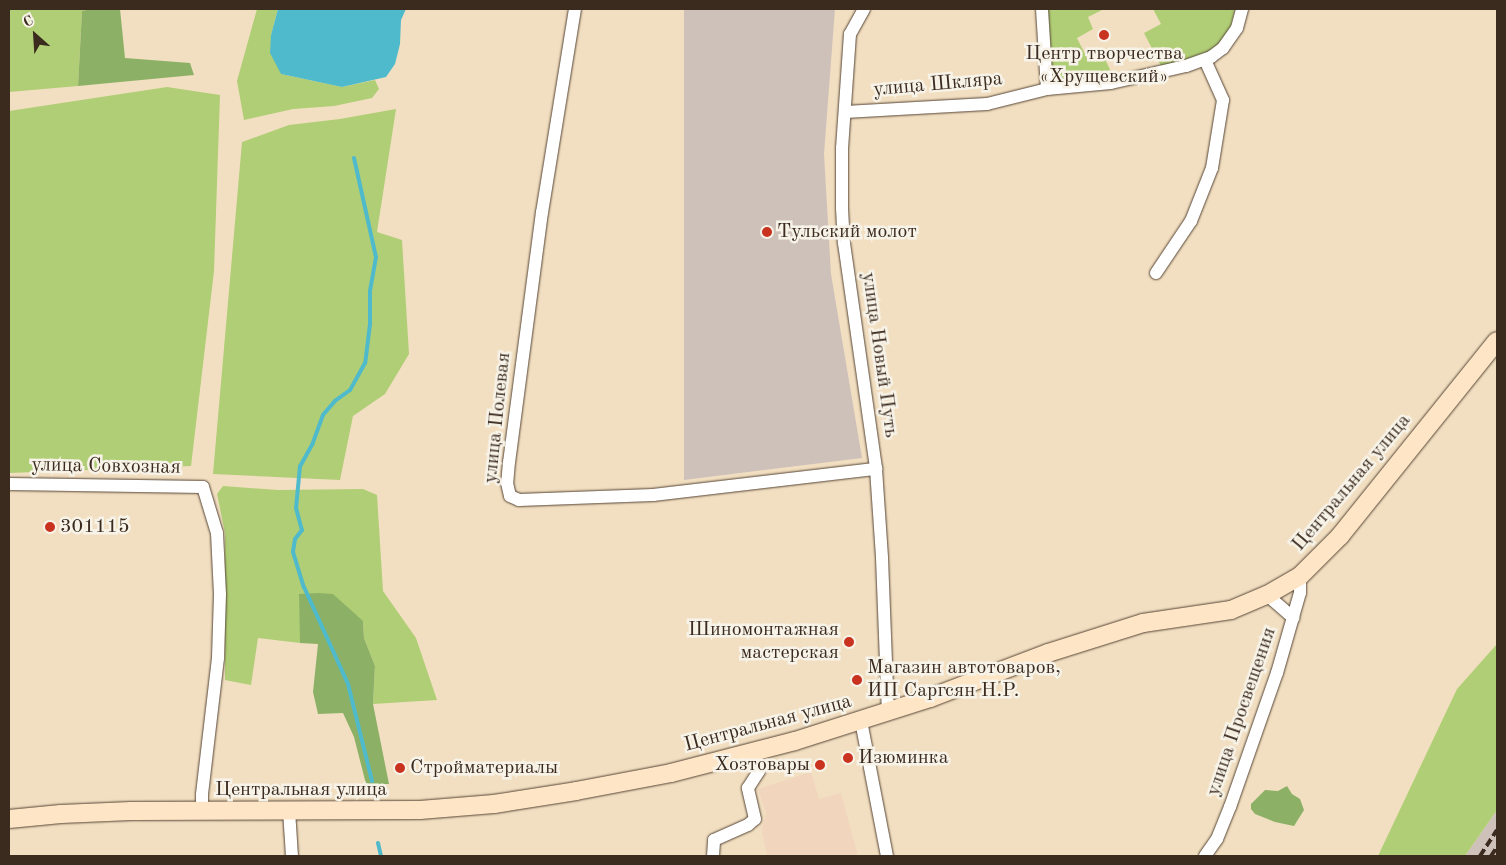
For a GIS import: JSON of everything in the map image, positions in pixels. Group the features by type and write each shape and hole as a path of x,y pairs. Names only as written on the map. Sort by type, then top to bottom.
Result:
{"main road":[{"name":"Центральная улица","path":"9,819 61,814 420,810 494,804 633,781 754,752 861,721 930,698 1106,633 1144,622 1231,610 1266,595 1300,576 1340,536 1497,341"}],"street":[{"name":"улица Полевая","path":"575,9 542,212 509,462 508,494 519,500 653,495 876,469"},
{"name":"улица Новый Путь","path":"864,9 850,34 842,208 844,243 876,469 882,558 888,711"},
{"path":"1042,9 1047,89"},
{"name":"улица Шкляра","path":"845,112 987,104 1047,89 1111,83 1205,60 1219,52 1234,34 1242,9"},
{"path":"1156,273 1191,221 1212,168 1223,100 1205,60"},
{"name":"улица Совхозная","path":"9,484 203,488 217,533 220,594 218,658 202,795 202,811"},
{"name":"улица Просвещения","path":"1205,856 1217,839 1230,807 1277,673 1300,593 1300,576"},
{"path":"1266,595 1294,618"},
{"path":"861,721 887,856"},
{"path":"713,856 714,840 748,825 755,819 748,788 759,772 754,752"},
{"path":"289,810 292,856"}],"shaded area":[{"path":"684,9 835,9 824,154 831,274 862,458 684,480"},
{"path":"811,772 819,799 841,793 858,856 767,856 762,831 766,813 758,789"},
{"path":"1497,810 1497,856 1465,856"}],"green space":[{"path":"9,9 91,9 82,11 78,86 9,92"},
{"path":"91,9 120,9 125,58 190,63 194,75 78,86 82,11"},
{"path":"257,9 278,9 271,35 281,74 342,87 375,80 379,89 372,98 334,106 293,109 244,120 237,81"},
{"path":"1046,9 1104,9 1088,17 1093,29 1077,38 1088,60 1102,53 1114,78 1068,81 1053,76"},
{"path":"1153,9 1235,9 1230,29 1222,42 1204,55 1161,66 1144,33 1161,24"},
{"path":"167,87 220,95 214,271 191,466 9,473 9,111"},
{"path":"396,109 377,232 402,240 409,354 385,394 353,416 340,480 213,474 242,142 289,125 340,119"},
{"path":"223,486 278,490 363,489 377,495 383,591 416,638 437,700 373,704 375,666 364,638 363,621 300,594 300,643 258,638 251,685 225,680 225,533 217,494"},
{"path":"299,594 333,594 363,621 364,638 375,666 373,704 389,784 366,784 354,737 343,713 318,714 313,692 318,644 300,643"},
{"path":"1497,644 1497,810 1465,856 1378,856 1457,689"},
{"path":"1287,786 1292,794 1300,799 1304,810 1294,826 1275,822 1255,814 1251,809 1251,804 1265,790 1278,791"}],"water":[{"path":"278,9 406,9 401,20 400,44 395,64 386,77 342,87 281,74 270,53 271,35"}],"waterway":[{"path":"354,158 376,257 370,291 370,324 365,363 350,390 335,401 323,415 313,443 300,466 296,508 302,530 295,539 293,552 304,587 348,684 372,781"},
{"path":"378,843 381,856"}],"railway":[{"path":"1480,856 1497,830"},
{"path":"1491,856 1497,847"}],"place":[{"name":"Центр творчества «Хрущевский»","path":"1104,35"},
{"name":"Тульский молот","path":"767,232"},
{"name":"301115","path":"50,527"},
{"name":"Шиномонтажная мастерская","path":"849,642"},
{"name":"Магазин автотоваров, ИП Саргсян Н.Р.","path":"857,680"},
{"name":"Изюминка","path":"848,758"},
{"name":"Хозтовары","path":"820,765"},
{"name":"Стройматериалы","path":"400,768"}]}
